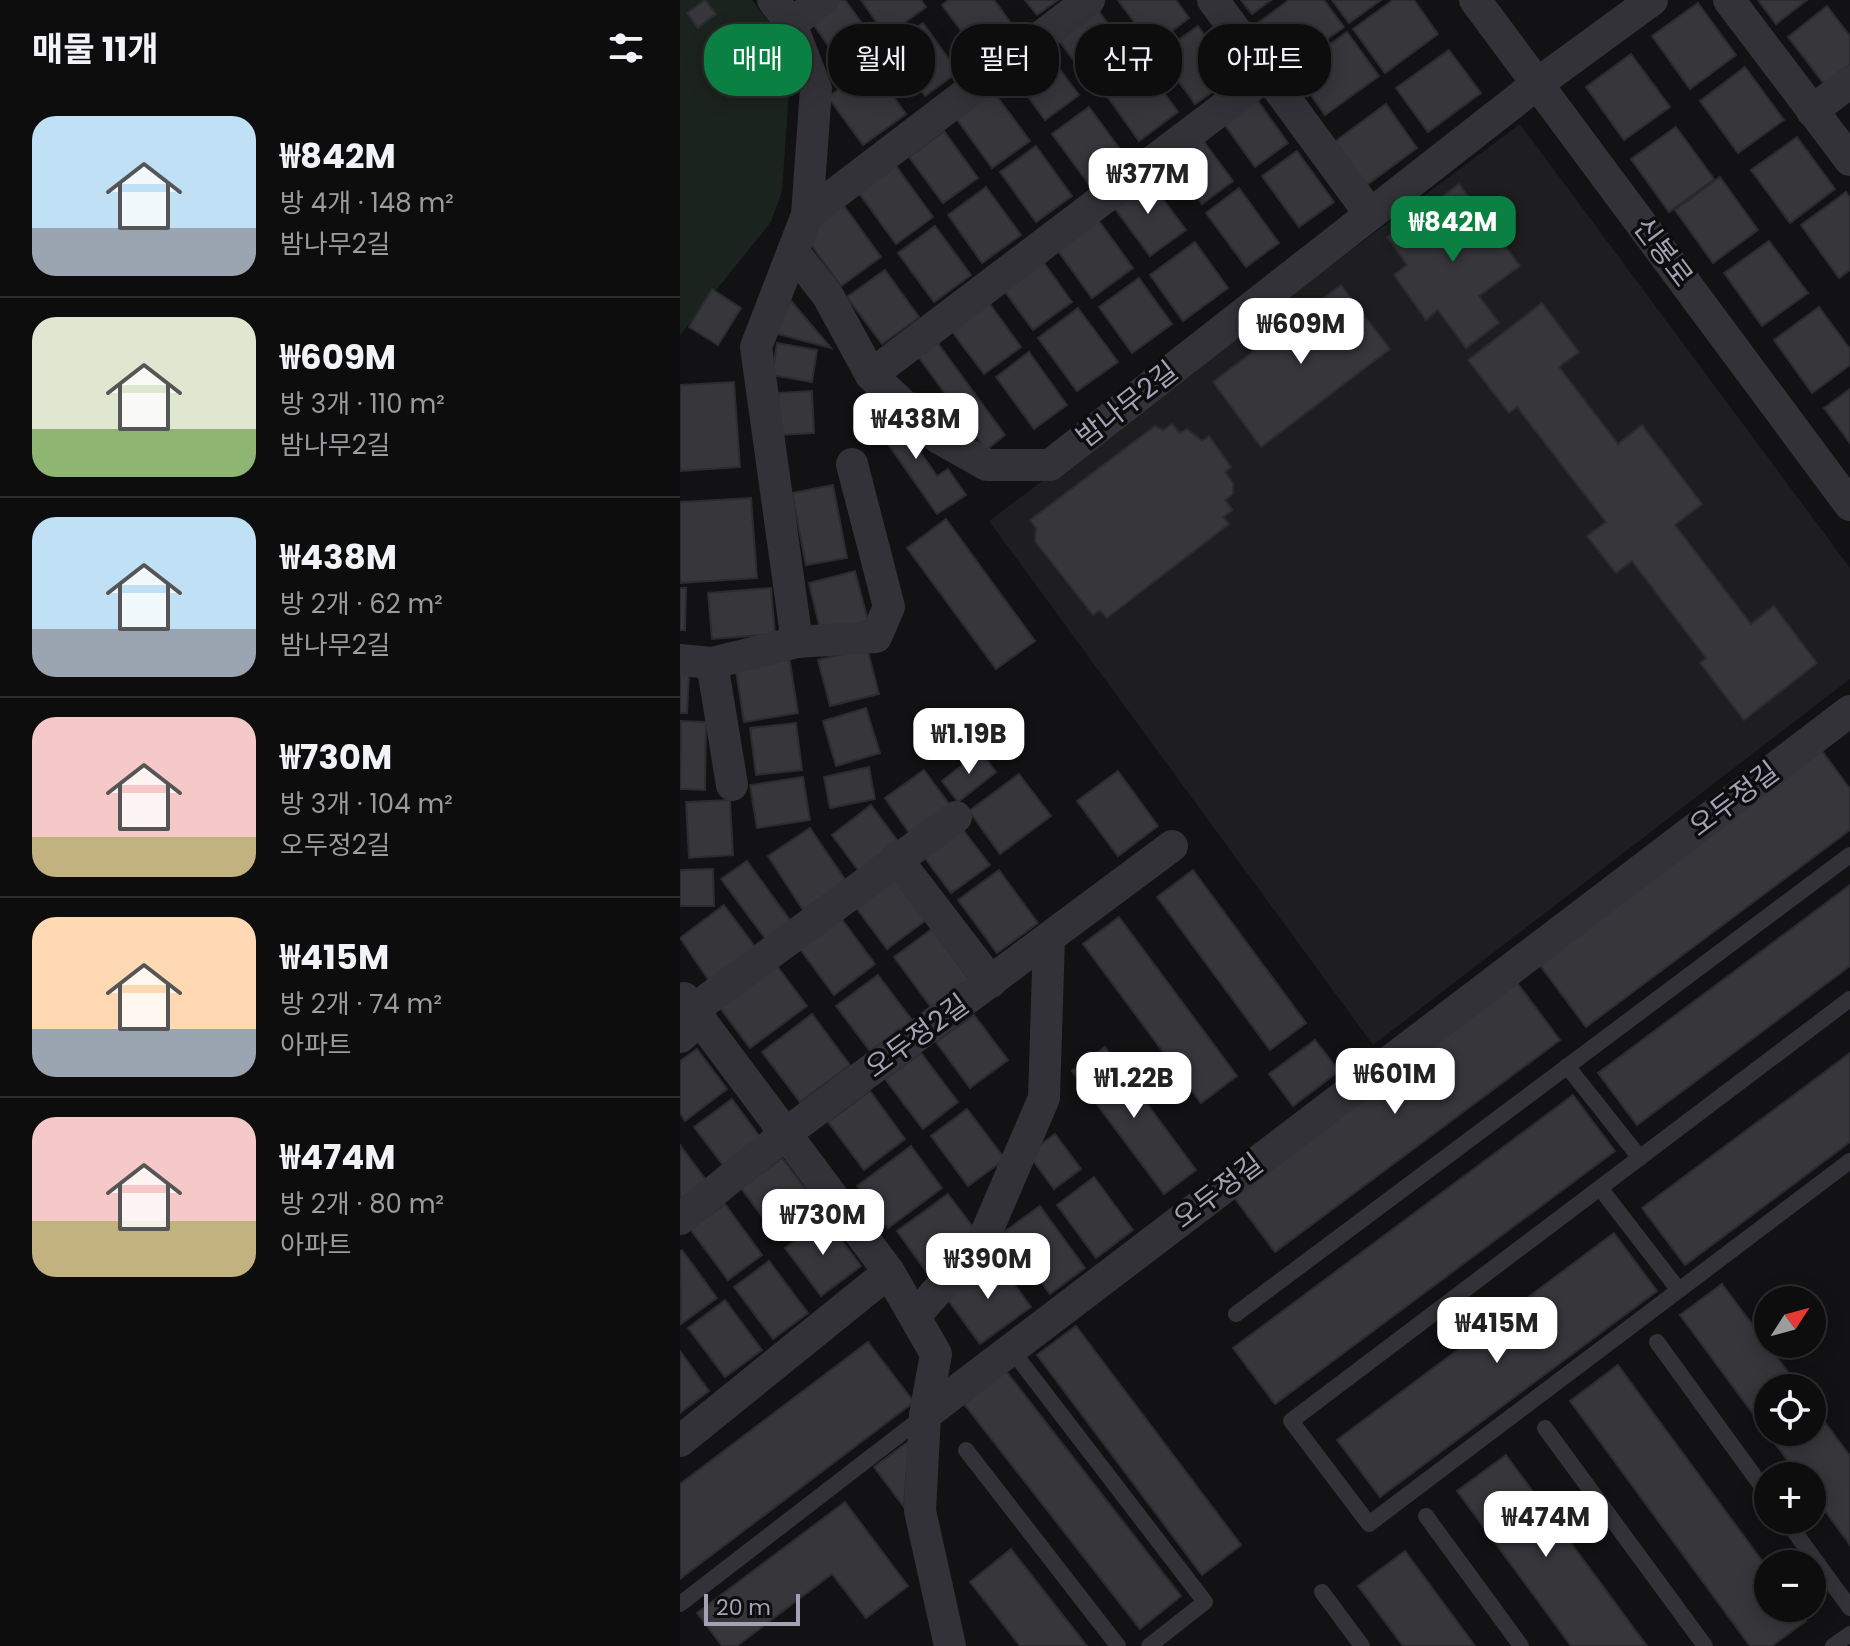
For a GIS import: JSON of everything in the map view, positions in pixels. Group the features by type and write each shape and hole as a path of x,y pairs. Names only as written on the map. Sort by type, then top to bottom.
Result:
{"street":[{"path":"797,642 756,347 807,215 816,89 782,12 823,0"},
{"path":"807,215 1089,0"},
{"path":"1213,0 1231,24"},
{"name":"신봉로","path":"1475,0 1849,501"},
{"name":"밤나무2길","path":"793,251 828,296 871,375 939,438 987,465 1050,465 1537,84 1652,0"},
{"path":"1729,0 1850,160"},
{"path":"1812,111 1850,82"},
{"path":"871,375 1239,96"},
{"path":"1284,96 1370,214"},
{"path":"680,660 712,663 797,642 876,637 889,607 852,464"},
{"path":"712,663 732,785"},
{"name":"오두정길","path":"925,1415 1850,711"},
{"path":"950,1646 920,1511 925,1415 936,1354 889,1272 785,1134 684,1013 956,817"},
{"name":"오두정2길","path":"680,1219 785,1134 1172,846"},
{"path":"896,858 991,982"},
{"path":"915,1316 984,1238 1044,1098 1049,938"},
{"path":"680,1441 889,1272"}],"lane":[{"path":"1236,1314 1850,855"},
{"path":"1850,999 1291,1421 1369,1524 1850,1161"},
{"path":"1567,1066 1640,1158"},
{"path":"1600,1188 1678,1289"},
{"path":"1657,1342 1754,1476"},
{"path":"1011,1349 1205,1602 1149,1646"},
{"path":"680,1604 925,1415"},
{"path":"1545,1428 1705,1646"},
{"path":"966,1450 1118,1646"},
{"path":"1426,1516 1521,1646"},
{"path":"1796,1534 1850,1608"},
{"path":"1322,1592 1362,1646"},
{"path":"1833,1646 1850,1634"}],"shaded area":[{"path":"680,0 752,0 769,24 704,24 704,96 789,96 782,191 771,222 680,335"},
{"path":"1520,124 1850,568 1850,679 1373,1045 989,521"}],"building":[{"path":"705,0 716,14 698,28 687,13"},
{"path":"831,0 845,0 863,24 828,24 828,45 808,17"},
{"path":"861,0 921,0 926,7 903,24 878,24"},
{"path":"949,0 994,0 1012,24 956,24 942,5"},
{"path":"1025,0 1058,0 1037,15"},
{"path":"1118,0 1176,0 1189,18 1181,24 1136,24"},
{"path":"1241,0 1271,0 1252,14"},
{"path":"1289,0 1324,0 1344,27 1331,36 1331,24 1259,22"},
{"path":"1332,0 1381,0 1349,23"},
{"path":"1393,0 1414,0 1438,34 1385,73 1353,29"},
{"path":"1758,0 1807,0 1776,24"},
{"path":"1698,3 1736,55 1690,89 1652,36"},
{"path":"1095,6 1108,24 1075,24 1075,62 1059,40 1059,32"},
{"path":"1827,6 1850,36 1850,65 1825,85 1788,37"},
{"path":"1198,26 1198,96 1206,96 1195,104 1182,86 1182,37"},
{"path":"1347,32 1379,76 1325,115 1312,96 1331,96 1331,44"},
{"path":"935,40 951,62 951,77 935,89"},
{"path":"1449,50 1481,93 1428,132 1396,88"},
{"path":"1631,54 1670,107 1624,140 1586,87"},
{"path":"1745,67 1784,120 1738,153 1700,101"},
{"path":"1059,68 1078,96 1045,120 1028,96 1059,96"},
{"path":"893,96 906,114 863,145 828,97"},
{"path":"986,96 997,96 1030,141 992,168 956,118"},
{"path":"1107,96 1166,96 1178,112 1139,141"},
{"path":"1255,97 1288,143 1255,167 1222,121"},
{"path":"1386,104 1417,148 1364,187 1333,143"},
{"path":"1089,107 1125,156 1088,183 1052,134"},
{"path":"1676,127 1714,179 1669,212 1631,159"},
{"path":"944,131 978,178 943,203 909,157"},
{"path":"1199,135 1233,181 1202,204 1168,157"},
{"path":"1797,137 1835,189 1790,223 1751,170"},
{"path":"1036,146 1072,196 1036,222 1000,172"},
{"path":"1297,151 1334,202 1299,227 1262,176"},
{"path":"896,166 933,217 896,244 859,193"},
{"path":"1146,176 1186,230 1150,256 1110,202"},
{"path":"1720,177 1758,230 1713,263 1675,210"},
{"path":"1459,184 1520,266 1479,296 1499,323 1466,348 1438,310 1426,320 1394,275 1407,265 1387,237"},
{"path":"986,187 1021,235 982,263 948,215"},
{"path":"1239,188 1279,243 1246,267 1206,213"},
{"path":"1846,192 1850,198 1850,270 1839,278 1801,225"},
{"path":"842,203 881,257 841,286 802,232"},
{"path":"1094,214 1133,268 1092,298 1053,244"},
{"path":"935,226 971,275 934,302 898,253"},
{"path":"1769,241 1808,293 1762,326 1724,273"},
{"path":"1195,242 1228,288 1183,321 1150,275"},
{"path":"1039,256 1072,302 1033,330 1000,285"},
{"path":"885,270 919,317 882,344 847,297"},
{"path":"1139,278 1172,324 1132,353 1099,307"},
{"path":"1341,285 1390,349 1261,447 1213,382"},
{"path":"712,289 741,308 718,345 689,327"},
{"path":"982,293 1021,347 984,374 944,321"},
{"path":"791,301 831,348 774,333 779,316"},
{"path":"1542,303 1579,352 1559,367 1618,444 1642,425 1702,504 1675,525 1751,624 1774,606 1817,663 1744,720 1700,663 1706,658 1632,561 1616,573 1587,536 1606,522 1517,407 1509,413 1468,360"},
{"path":"1819,307 1850,349 1850,365 1812,393 1774,340"},
{"path":"1078,308 1118,362 1077,391 1038,338"},
{"path":"934,338 1005,435 986,450 915,352"},
{"path":"777,343 817,350 812,382 772,375"},
{"path":"1029,352 1067,405 1034,429 996,377"},
{"path":"734,382 740,467 680,471 680,385"},
{"path":"1850,389 1850,443 1824,408"},
{"path":"812,391 814,433 780,435 778,393"},
{"path":"885,401 937,476 948,469 966,495 937,514 867,414"},
{"path":"1172,424 1180,433 1187,429 1202,441 1209,436 1231,467 1225,472 1233,483 1233,494 1225,500 1233,510 1223,517 1229,524 1107,618 1100,610 1093,615 1035,541 1036,528 1030,520 1155,426 1163,430"},
{"path":"833,485 847,558 806,565 792,493"},
{"path":"751,498 757,578 680,583 680,502"},
{"path":"946,519 1035,641 996,669 907,548"},
{"path":"855,571 868,621 821,633 809,583"},
{"path":"680,588 686,588 685,630 680,630"},
{"path":"771,588 775,634 712,639 708,593"},
{"path":"867,648 879,694 830,706 818,660"},
{"path":"789,656 798,713 744,722 735,665"},
{"path":"680,672 689,673 687,713 680,713"},
{"path":"866,708 880,753 836,766 823,721"},
{"path":"681,721 706,722 705,790 680,789"},
{"path":"796,723 802,770 756,775 750,728"},
{"path":"1820,748 1850,789 1850,830 1586,1027 1536,960"},
{"path":"980,751 996,772 958,802 942,781"},
{"path":"869,767 875,799 830,808 824,777"},
{"path":"924,770 952,808 912,837 885,798"},
{"path":"1118,771 1158,826 1118,856 1077,801"},
{"path":"1019,774 1051,816 1000,854 969,811"},
{"path":"803,777 810,820 757,828 750,785"},
{"path":"730,800 733,855 689,858 686,802"},
{"path":"871,805 900,844 861,874 832,835"},
{"path":"960,826 990,865 951,893 922,854"},
{"path":"810,828 846,881 803,910 768,856"},
{"path":"747,861 792,923 767,941 721,879"},
{"path":"713,869 714,906 680,906 680,870"},
{"path":"999,870 1038,923 997,953 958,900"},
{"path":"1193,870 1306,1023 1270,1050 1157,897"},
{"path":"894,875 926,920 887,949 854,905"},
{"path":"1850,885 1850,966 1637,1125 1598,1073"},
{"path":"724,905 756,948 710,982 680,938"},
{"path":"1119,917 1237,1076 1201,1103 1083,944"},
{"path":"841,918 875,964 834,995 800,949"},
{"path":"932,929 969,979 931,1007 894,957"},
{"path":"774,962 807,1006 750,1048 717,1004"},
{"path":"878,975 912,1020 870,1051 836,1006"},
{"path":"1515,980 1560,1040 1275,1252 1230,1192"},
{"path":"812,1014 850,1065 800,1102 762,1052"},
{"path":"974,1015 1008,1060 970,1088 936,1042"},
{"path":"1315,1040 1339,1071 1293,1106 1269,1074"},
{"path":"1105,1047 1196,1170 1164,1194 1072,1071"},
{"path":"697,1049 727,1089 685,1121 680,1113 680,1061"},
{"path":"921,1053 958,1102 923,1129 885,1079"},
{"path":"1850,1053 1850,1142 1685,1265 1642,1208"},
{"path":"870,1091 905,1139 864,1170 828,1122"},
{"path":"1573,1095 1615,1151 1275,1404 1233,1348"},
{"path":"732,1099 760,1137 723,1165 694,1127"},
{"path":"967,1109 1005,1159 968,1186 931,1136"},
{"path":"1055,1134 1081,1169 1054,1189 1028,1154"},
{"path":"680,1145 706,1180 680,1200"},
{"path":"911,1146 942,1188 888,1228 857,1186"},
{"path":"782,1158 819,1207 778,1238 741,1188"},
{"path":"1094,1177 1133,1230 1096,1258 1057,1205"},
{"path":"948,1194 975,1230 930,1277 897,1231"},
{"path":"725,1204 762,1255 728,1280 690,1229"},
{"path":"1040,1206 1085,1268 1050,1294 1004,1232"},
{"path":"825,1218 861,1266 821,1296 785,1248"},
{"path":"1614,1233 1657,1291 1380,1497 1337,1440"},
{"path":"680,1251 717,1298 681,1324"},
{"path":"995,1258 1031,1307 980,1344 945,1296"},
{"path":"769,1261 808,1313 773,1339 734,1287"},
{"path":"1722,1284 1754,1327 1754,1358 1778,1358 1790,1374 1754,1374 1754,1415 1680,1315"},
{"path":"725,1300 762,1350 725,1377 688,1328"},
{"path":"1076,1326 1241,1545 1202,1575 1037,1355"},
{"path":"868,1342 914,1402 680,1579 680,1484"},
{"path":"680,1351 709,1391 680,1413"},
{"path":"1618,1365 1754,1550 1754,1622 1805,1622 1772,1646 1750,1646 1570,1401"},
{"path":"1006,1371 1181,1596 1140,1629 964,1404"},
{"path":"1826,1424 1850,1456 1850,1545 1826,1512 1826,1462 1789,1462 1777,1446 1826,1446"},
{"path":"909,1441 904,1507 874,1467"},
{"path":"1506,1455 1647,1646 1571,1646 1457,1491"},
{"path":"845,1502 908,1586 866,1618 832,1574 737,1646 722,1646 697,1613"},
{"path":"1011,1549 1087,1646 1020,1646 970,1582"},
{"path":"1405,1551 1475,1646 1403,1646 1358,1586"}]}
